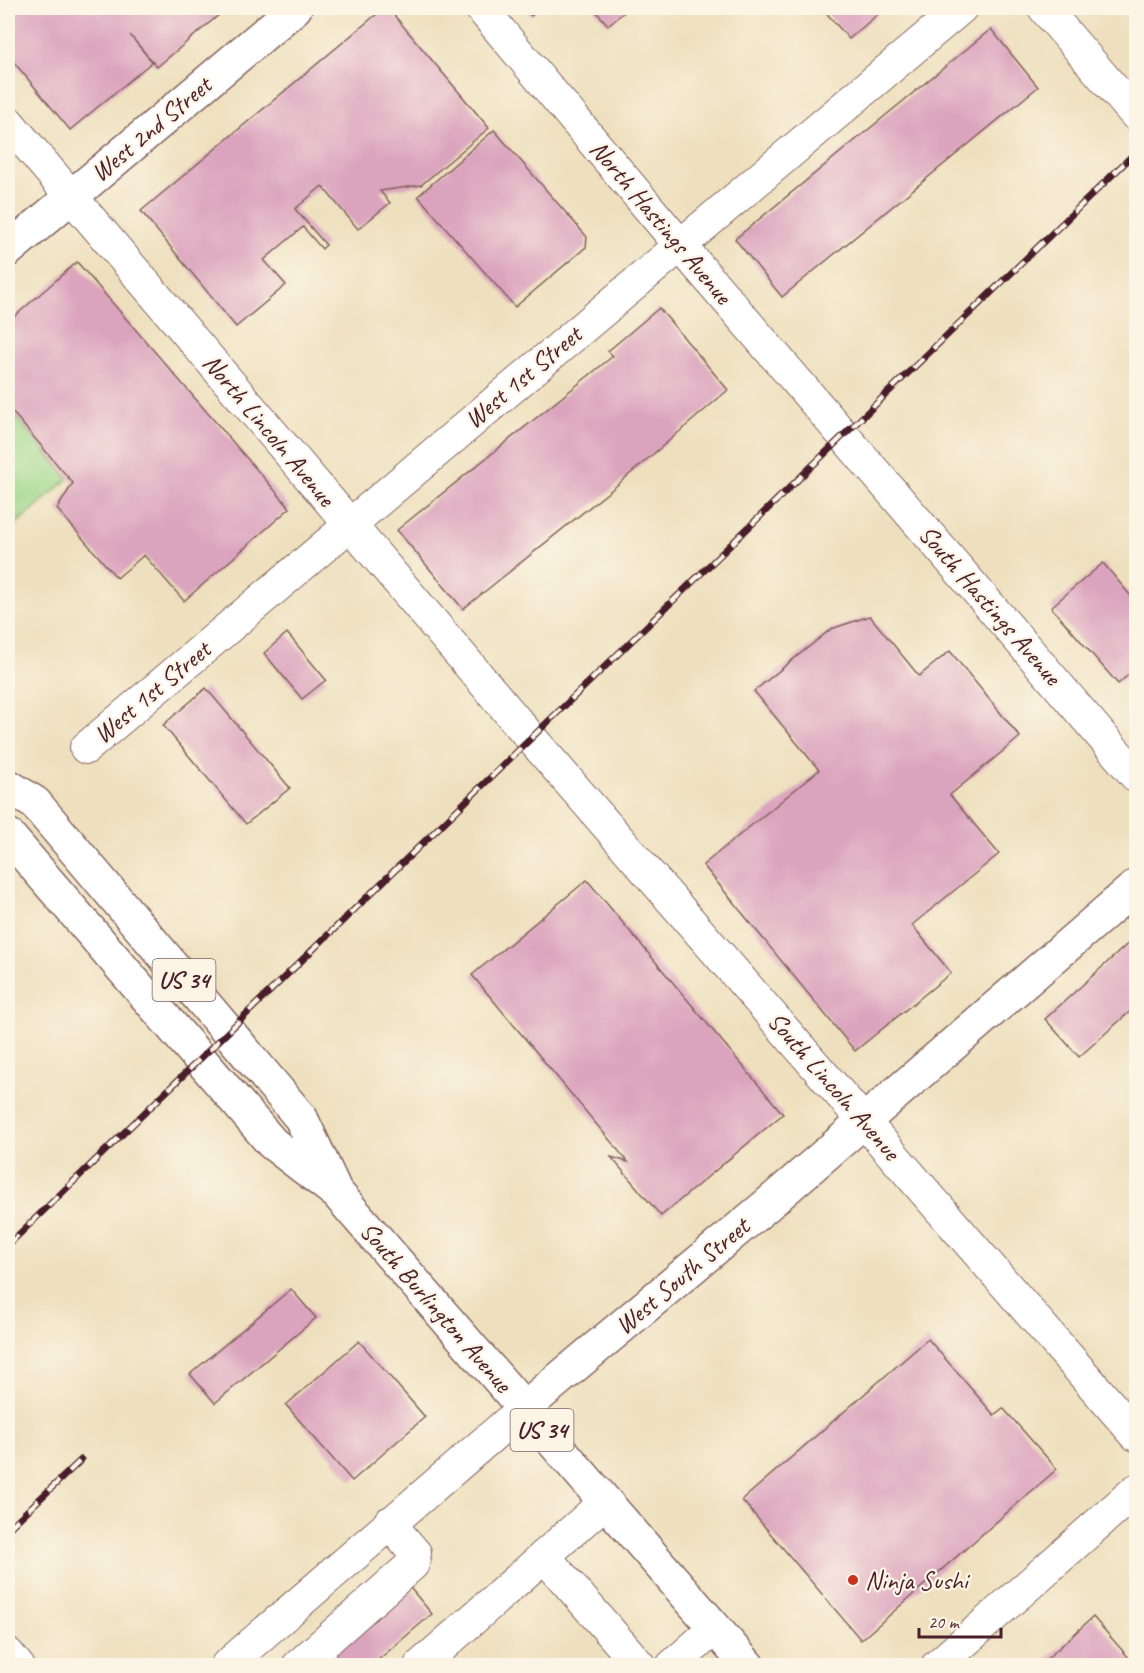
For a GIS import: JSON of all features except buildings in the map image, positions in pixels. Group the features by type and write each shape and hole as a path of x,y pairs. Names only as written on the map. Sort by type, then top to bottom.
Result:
{"main road":[{"name":"West 2nd Street","path":"8,250 295,8"},
{"name":"US 34","path":"8,786 36,803 300,1118 337,1193"},
{"name":"US 34","path":"8,835 272,1143 337,1193"},
{"name":"West South Street","path":"523,1408 865,1121 1137,886"},
{"name":"South Burlington Avenue","path":"337,1193 748,1665"}],"street":[{"name":"North Hastings Avenue","path":"480,8 842,435"},
{"name":"West 1st Street","path":"86,748 679,244 961,8"},
{"path":"1044,8 1137,115"},
{"name":"North Lincoln Avenue","path":"8,122 531,738"},
{"name":"South Hastings Avenue","path":"842,435 1137,776"},
{"name":"South Lincoln Avenue","path":"531,738 1137,1435"},
{"name":"West South Street","path":"226,1665 523,1408"},
{"path":"938,1665 1137,1490"},
{"path":"420,1665 605,1502"},
{"path":"298,1665 413,1564 415,1553 389,1523"},
{"path":"544,1556 640,1665"},
{"path":"672,1665 715,1628"},
{"path":"8,1654 18,1665"}],"green space":[{"path":"8,407 68,479 15,525 8,516"}],"railway":[{"path":"8,1245 1136,152"},
{"path":"8,1529 81,1460"}],"place":[{"name":"Ninja Sushi","path":"853,1580"}]}
